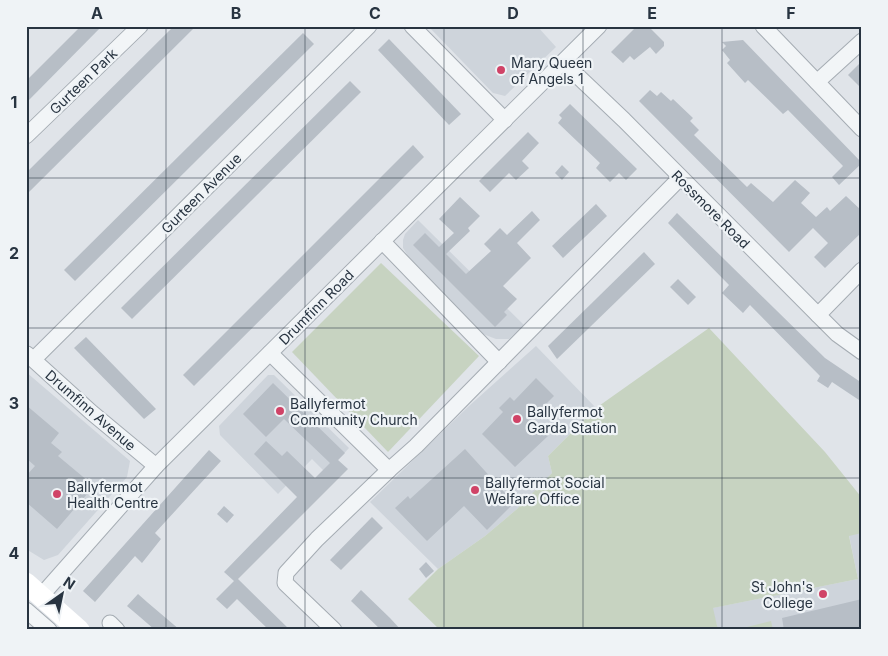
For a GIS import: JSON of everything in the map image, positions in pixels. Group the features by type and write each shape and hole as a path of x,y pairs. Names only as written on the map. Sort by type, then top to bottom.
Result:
{"main road":[{"path":"31,596 79,630"}],"street":[{"name":"Gurteen Park","path":"26,136 140,26"},
{"name":"Gurteen Avenue","path":"30,356 369,26"},
{"path":"412,26 505,120"},
{"name":"Drumfinn Road","path":"31,596 156,466 599,26"},
{"path":"762,26 862,129"},
{"path":"816,82 862,41"},
{"name":"Rossmore Road","path":"563,62 837,334 862,352"},
{"path":"334,630 285,584 286,574 317,538 416,446 680,178"},
{"path":"382,241 499,362"},
{"path":"818,315 862,270"},
{"path":"270,353 389,470"},
{"name":"Drumfinn Avenue","path":"30,356 91,412 156,466"},
{"path":"31,596 49,630"}],"shaded area":[{"name":"Mary Queen of Angels 1","path":"428,26 537,26 556,47 505,96 493,93"},
{"path":"418,220 524,325 509,339 496,339 483,334 408,256 403,248 403,240 405,234"},
{"path":"536,346 596,408 548,456 552,473 545,481 517,509 485,536 438,569 370,502 469,406"},
{"path":"26,372 130,461 127,477 58,555 44,560 26,549"},
{"path":"268,375 274,375 349,448 326,473 312,459 278,494 220,435 219,426"},
{"name":"St John's College","path":"862,533 862,630 718,630 712,608 858,579 849,535"}],"green space":[{"path":"381,263 479,356 388,452 292,352"},
{"path":"709,328 825,452 862,498 862,533 849,536 858,579 713,608 718,630 440,630 408,599 438,569 485,536 517,509 552,473 548,456 596,408"},
{"path":"771,621 773,630 735,630"}],"building":[{"path":"81,26 102,26 26,103 26,81"},
{"path":"174,26 196,26 26,195 26,173"},
{"path":"637,26 648,26 664,42 664,46 656,54 650,47 634,60 630,56 623,63 611,52"},
{"path":"303,33 314,44 75,281 64,270"},
{"path":"389,39 461,114 449,125 378,50"},
{"path":"743,40 862,163 839,185 832,177 843,166 788,110 783,114 748,80 745,83 727,63 730,60 722,50 726,46 722,42"},
{"path":"862,61 862,89 848,75"},
{"path":"350,81 361,92 132,319 121,308"},
{"path":"650,90 657,96 661,92 671,101 673,99 693,118 690,121 699,130 694,135 747,187 751,183 773,202 795,180 810,193 801,203 816,217 827,207 830,211 846,196 862,211 862,232 825,268 814,257 828,243 813,228 789,252 639,101"},
{"path":"570,104 637,169 626,180 619,173 610,182 596,168 600,163 558,123 562,118 559,115"},
{"path":"528,132 539,143 522,161 529,168 516,180 509,173 490,192 479,181"},
{"path":"413,145 424,157 194,386 183,375"},
{"path":"562,165 569,172 562,180 555,173"},
{"path":"460,197 480,216 468,228 470,231 446,254 466,274 491,251 484,244 500,228 507,235 532,211 540,220 517,243 531,258 503,286 517,299 504,312 507,315 495,327 413,245 425,233 439,247 454,233 439,219"},
{"path":"596,204 607,216 563,258 552,246"},
{"path":"677,213 825,358 862,383 862,402 832,382 828,388 817,381 820,376 750,305 743,313 722,293 729,285 668,223"},
{"path":"644,252 655,264 557,359 548,346"},
{"path":"678,279 696,297 688,305 670,287"},
{"path":"86,337 156,409 144,419 74,348"},
{"path":"536,378 554,396 531,419 548,436 515,467 482,434 503,412 499,408 510,397 514,401"},
{"path":"273,383 345,453 338,460 348,469 238,579 290,630 269,630 237,599 227,609 216,599 234,581 224,572 297,497 254,454 266,441 282,456 287,451 315,478 330,463 284,419 266,437 243,414"},
{"name":"Ballyfermot Health Centre","path":"26,405 59,433 51,443 62,452 58,456 94,486 57,529 26,502 26,476 35,466 26,458"},
{"path":"465,449 514,503 487,530 464,506 427,541 395,508 408,496 410,499"},
{"path":"209,450 221,461 155,533 161,539 142,563 135,556 95,602 83,591"},
{"path":"224,506 234,515 227,523 217,514"},
{"path":"372,517 383,528 341,570 330,560"},
{"path":"426,562 434,571 426,578 419,569"},
{"path":"361,590 401,630 381,630 351,601"},
{"path":"138,594 180,630 155,630 127,606"},
{"path":"862,599 862,630 784,630 782,618"}],"place":[{"name":"Mary Queen of Angels 1","path":"501,70"},
{"name":"Ballyfermot Community Church","path":"280,411"},
{"name":"Ballyfermot Garda Station","path":"517,419"},
{"name":"Ballyfermot Social Welfare Office","path":"475,490"},
{"name":"Ballyfermot Health Centre","path":"57,494"},
{"name":"St John's College","path":"823,594"}]}
